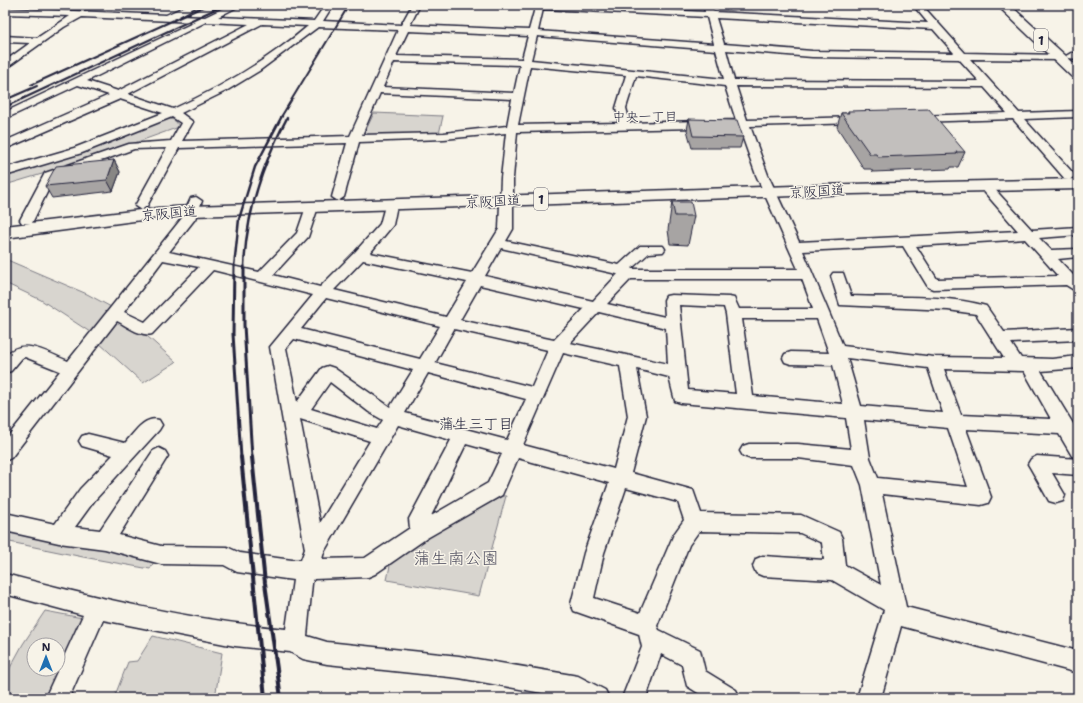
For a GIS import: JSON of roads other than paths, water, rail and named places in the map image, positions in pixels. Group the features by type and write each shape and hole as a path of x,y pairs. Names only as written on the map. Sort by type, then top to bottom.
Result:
{"highway":[{"name":"1","path":"1003,5 1072,58"},
{"name":"1","path":"1015,5 1072,58 1078,75"},
{"name":"京阪国道","path":"5,232 194,206 338,197 506,196 986,187 1075,179"},
{"name":"京阪国道","path":"768,190 865,180 1075,179"},
{"name":"京阪国道","path":"5,223 141,206 312,207 391,205 506,196"}],"street":[{"path":"5,66 61,25 96,5"},
{"path":"170,16 195,5"},
{"path":"5,116 237,5"},
{"path":"5,172 58,156 173,113 225,86 268,61 316,25 329,5"},
{"path":"338,197 354,140 404,28 416,5"},
{"path":"521,5 709,9 935,26"},
{"path":"295,641 302,583 316,549 423,366 506,229 506,196 512,129 525,62 540,5"},
{"path":"917,5 1016,116 1075,179"},
{"path":"709,9 718,46 742,123 768,190 807,274 838,355 854,413 861,458 871,485 895,609 869,698"},
{"path":"5,11 533,33 812,54 1072,58"},
{"path":"5,144 119,95 259,22"},
{"path":"5,39 40,41"},
{"path":"391,59 525,62 632,73 731,89 988,84"},
{"path":"625,127 621,108 632,73"},
{"path":"77,81 173,113 187,122 141,206"},
{"path":"377,90 518,96"},
{"path":"907,119 1078,114"},
{"path":"27,220 49,176 133,146 444,136 512,129 868,120"},
{"path":"986,187 1047,255 1075,283"},
{"path":"316,549 295,412 278,347 323,292 360,255 386,225 391,205"},
{"path":"5,453 188,220 194,206"},
{"path":"262,278 304,234 312,207"},
{"path":"794,247 907,242 1078,230"},
{"path":"907,242 945,305"},
{"path":"497,243 625,272 807,274"},
{"path":"5,522 60,534 105,540 161,555 226,556 237,562 292,570 309,568 368,567 420,532 495,489 558,346 596,307 645,249 658,249"},
{"path":"1047,255 1078,253"},
{"path":"160,255 210,265 450,322 677,372"},
{"path":"360,255 476,279 672,324"},
{"path":"114,313 147,330 210,265"},
{"path":"838,276 845,301 945,305 981,310 1000,338 1023,365 1073,438"},
{"path":"933,284 1075,283"},
{"path":"744,402 734,314 729,302 671,300 672,324 681,396 854,413 954,422 1073,438"},
{"path":"734,314 822,314"},
{"path":"290,332 537,394"},
{"path":"1000,338 1078,334"},
{"path":"5,368 17,353 26,351 71,369"},
{"path":"791,358 838,355 934,363 1023,365 1052,365 1078,362"},
{"path":"627,362 637,416 620,479 594,553 582,604 650,634 659,641 692,658 695,678 728,698"},
{"path":"871,485 981,497 934,363"},
{"path":"295,412 328,372 375,407 393,417 686,496 694,522"},
{"path":"295,412 382,437"},
{"path":"60,534 87,495 153,425"},
{"path":"420,532 419,519 462,435"},
{"path":"88,441 128,451"},
{"path":"749,451 798,451 861,458"},
{"path":"105,540 158,456"},
{"path":"1056,495 1037,464 1078,468"},
{"path":"694,522 801,524 832,538 835,570"},
{"path":"634,698 650,634 681,540 694,522"},
{"path":"763,566 835,570 895,609 1078,662"},
{"path":"5,584 97,608 235,635 295,641 303,648 327,653 459,667 578,688 597,698"},
{"path":"57,698 97,608"}],"railway":[{"path":"31,85 207,5"},
{"path":"5,107 224,5"},
{"path":"281,117 349,5"},
{"path":"5,100 37,86"},
{"path":"234,267 239,219 255,167 282,116"},
{"path":"244,267 248,228 257,190 270,154 287,118"},
{"path":"234,266 233,334 241,458"},
{"path":"244,267 244,325 252,458"},
{"path":"241,457 265,698"},
{"path":"252,457 265,583 281,698"}],"district":[{"name":"中央一丁目","path":"645,116"},
{"name":"蒲生三丁目","path":"476,424"}],"park label":[{"name":"蒲生南公園","path":"456,558"}]}
